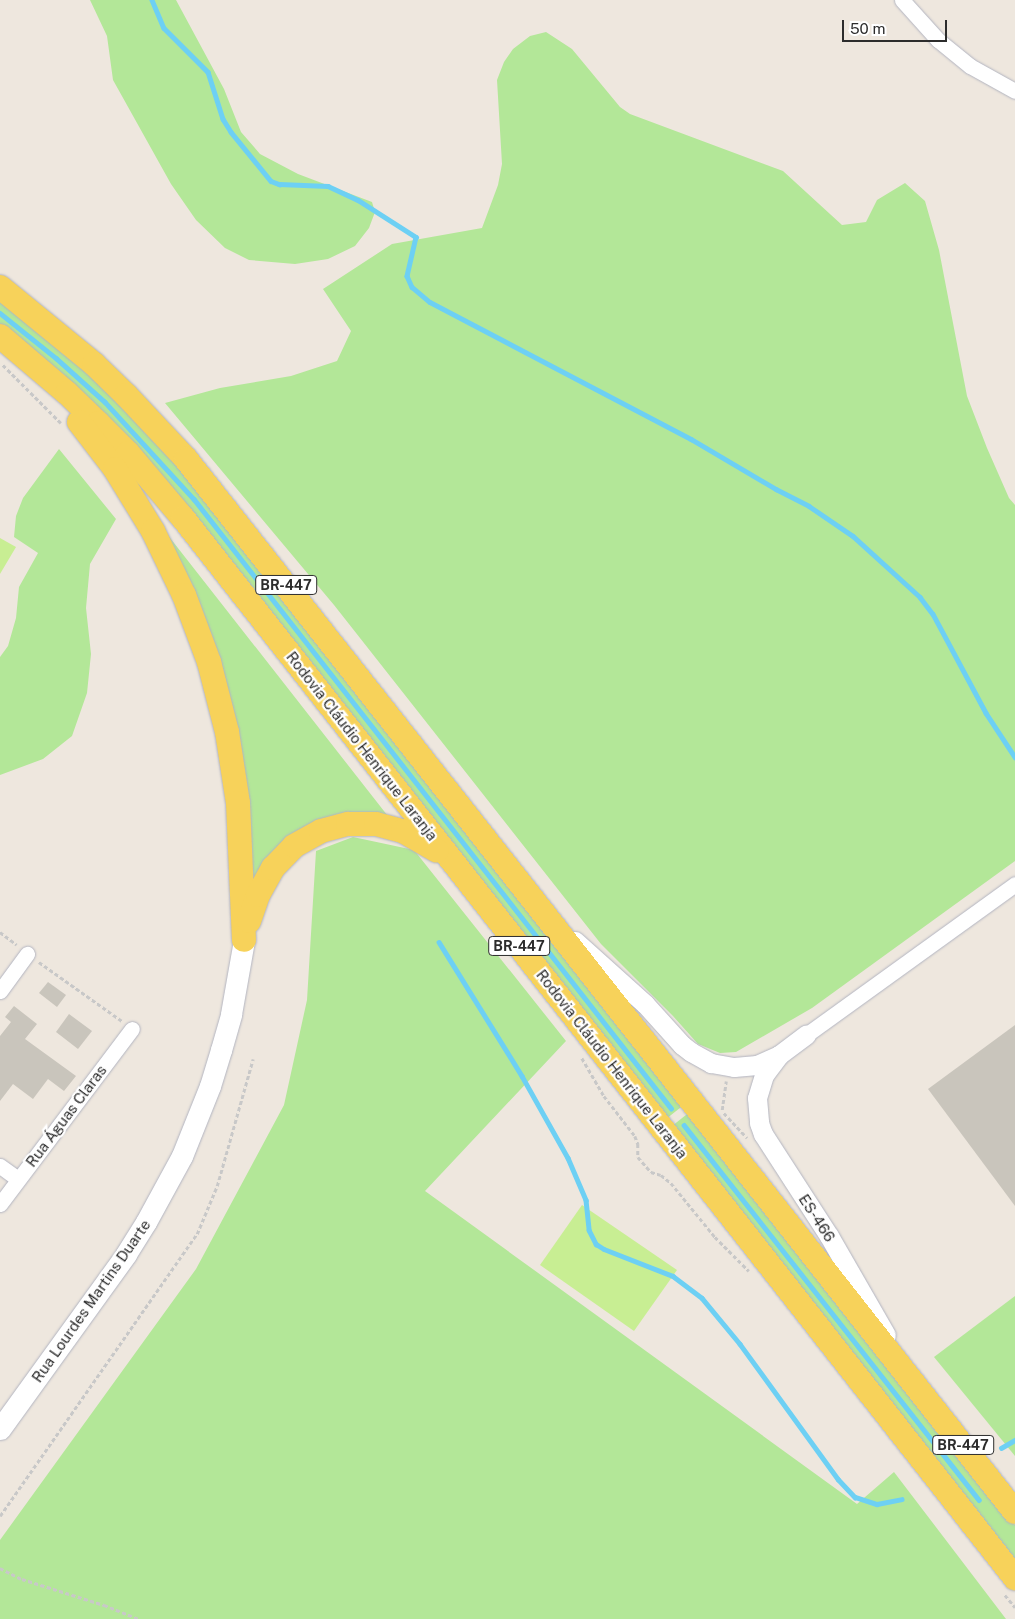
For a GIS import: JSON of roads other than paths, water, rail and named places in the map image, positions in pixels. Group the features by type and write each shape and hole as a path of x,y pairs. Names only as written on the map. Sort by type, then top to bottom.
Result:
{"main road":[{"name":"BR-447","path":"0,287 94,364 186,459 1015,1512"},
{"name":"Rodovia Cláudio Henrique Laranja","path":"0,338 67,393 128,453 156,485 1015,1578"},
{"path":"0,338 47,386 110,462 152,531 184,595 211,671 233,767 241,838 244,940"},
{"path":"244,940 258,894 272,868 294,846 321,831 348,824 376,824 390,827 416,837 452,860"},
{"name":"Rua Lourdes Martins Duarte","path":"0,1429 126,1254 182,1156 210,1086 221,1050 244,940"}],"street":[{"path":"902,0 938,40 970,66 1015,91"},
{"name":"ES-466","path":"543,912 631,991 691,1052 712,1063 728,1067 757,1065 779,1055 1015,884"},
{"path":"0,990 27,954"},
{"name":"Rua Águas Claras","path":"0,1204 132,1029"},
{"name":"ES-466","path":"779,1055 764,1075 757,1098 759,1123 763,1134 847,1265 910,1379"},
{"path":"0,1166 18,1179"}],"waterway":[{"path":"152,0 164,28 208,72 223,119 231,132 271,181 279,184 328,186 358,200 416,237 407,276 412,287 430,302 691,439 776,489 809,506 853,536 920,597 933,614 986,713 1015,757"},
{"path":"0,313 56,358 105,402 194,499 671,1108"},
{"path":"439,942 522,1076 568,1158 586,1200 589,1230 596,1244 604,1249 673,1276 702,1298 740,1344 838,1479 855,1497 877,1504 902,1499"},
{"path":"684,1125 979,1500"},
{"path":"1001,1448 1015,1440"}]}
